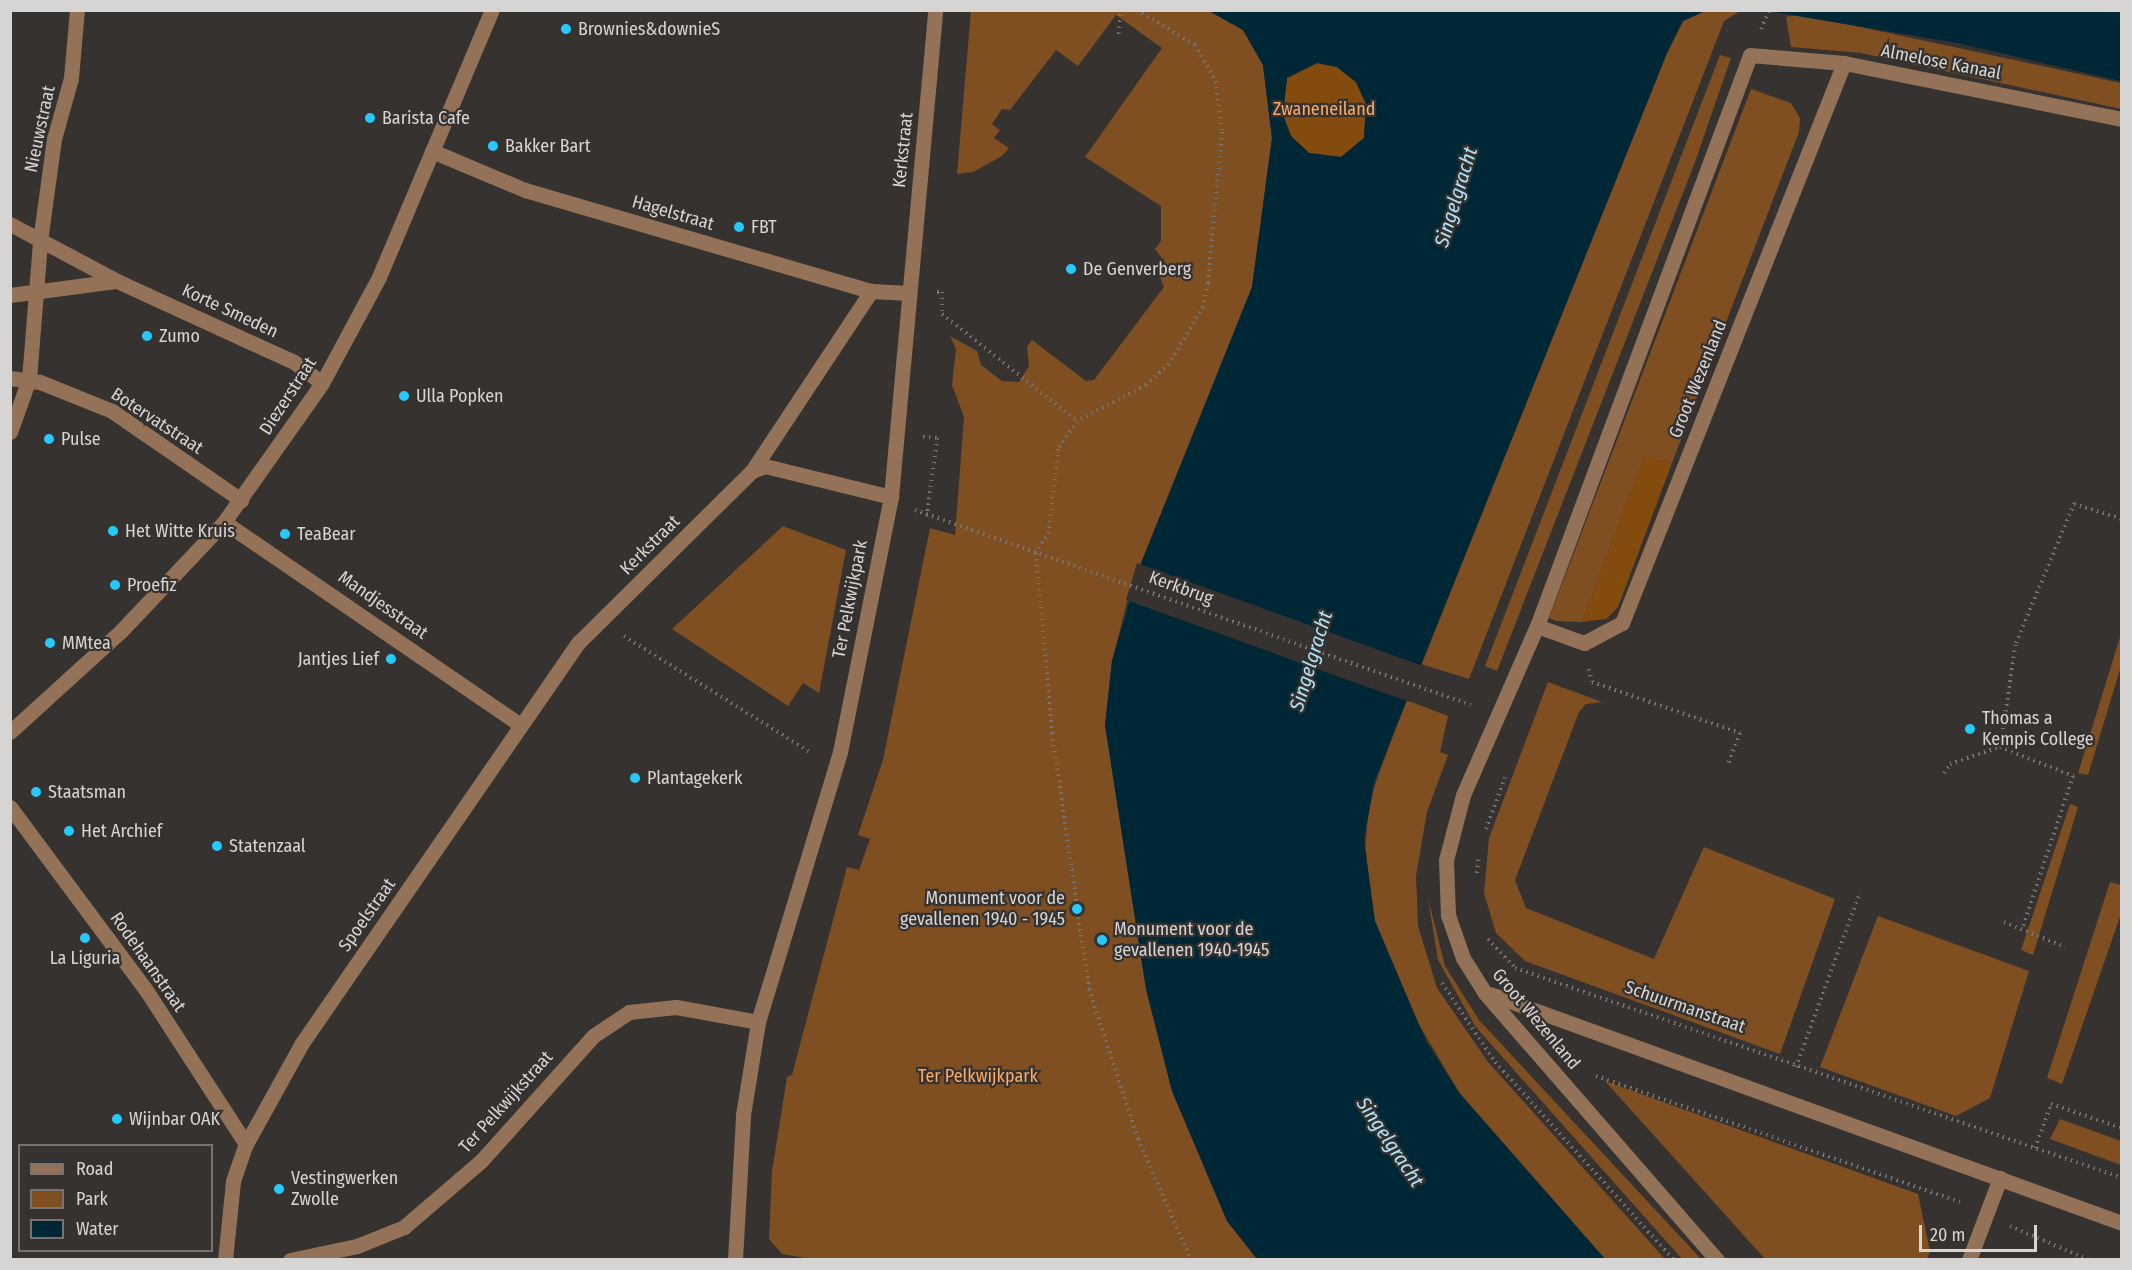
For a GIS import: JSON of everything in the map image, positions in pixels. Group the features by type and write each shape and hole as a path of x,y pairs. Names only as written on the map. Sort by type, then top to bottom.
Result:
{"street":[{"name":"Nieuwstraat","path":"10,432 29,379 40,241 54,139 71,78 77,10"},
{"name":"Diezerstraat","path":"10,732 121,631 224,522 322,383 379,277 492,10"},
{"name":"Kerkstraat","path":"909,293 934,10"},
{"name":"Almelose Kanaal","path":"1750,54 1844,63 2121,119"},
{"name":"Groot Wezenland","path":"1717,1260 1485,993 1463,958 1448,915 1446,860 1463,795 1537,626 1750,54"},
{"name":"Groot Wezenland","path":"1580,641 1601,638 1622,623 1844,63"},
{"name":"Hagelstraat","path":"432,151 525,190 871,291 909,293"},
{"name":"Korte Smeden","path":"10,224 117,281 294,362 322,383"},
{"path":"10,295 117,281"},
{"name":"Kerkstraat","path":"601,621 752,471 871,291"},
{"name":"Ter Pelkwijkpark","path":"735,1260 743,1115 758,1022 834,768 891,497 909,293"},
{"name":"Botervatstraat","path":"10,378 29,379 112,411 241,500"},
{"path":"752,471 765,466 891,497"},
{"name":"Mandjesstraat","path":"224,522 518,723"},
{"name":"Spoelstraat","path":"225,1260 233,1181 246,1144 302,1043 518,723 601,621"},
{"path":"1537,626 1580,641"},
{"name":"Rodehaanstraat","path":"10,807 146,990 246,1144"},
{"path":"1485,993 2121,1223"},
{"name":"Ter Pelkwijkstraat","path":"290,1260 357,1246 404,1227 481,1161 593,1036 630,1012 668,1006 758,1022"},
{"path":"1969,1260 2000,1178"}],"path":[{"path":"1119,34 1121,10"},
{"path":"1137,10 1195,45 1216,81 1222,132 1208,283 1203,307 1169,364 1146,385 1077,421 1058,449 1049,532 1036,553 1052,733 1089,989 1138,1139 1191,1260"},
{"path":"909,293 942,292 942,314 1077,421"},
{"name":"Kerkbrug","path":"891,497 927,516 1107,576 1464,703"},
{"path":"2000,747 2016,643 2074,504 2121,519"},
{"path":"601,621 834,768"},
{"path":"1580,641 1592,682 1740,733 1728,765"},
{"path":"1944,773 1950,764 2000,747 2073,776 2022,929"},
{"path":"1484,835 1510,764"},
{"path":"1476,882 1481,846"},
{"path":"1796,1067 1860,892"},
{"path":"2004,922 2065,947"},
{"name":"Schuurmanstraat","path":"1485,930 1515,968 2121,1179"},
{"path":"1586,1073 1986,1214 2089,1260"},
{"path":"2035,1148 2051,1104 2121,1128"}],"green space":[{"name":"Ter Pelkwijkpark","path":"971,11 1209,11 1243,30 1263,65 1272,138 1252,287 1127,602 1112,661 1105,725 1146,989 1172,1091 1227,1221 1257,1259 817,1260 782,1254 769,1239 772,1171 787,1077 792,1075 847,867 859,870 870,839 858,835 883,760 930,528 955,535 964,417 952,385 956,349 950,336 977,351 981,365 1002,381 1019,382 1029,366 1027,347 1032,340 1086,381 1094,380 1164,287 1160,277 1168,266 1155,249 1161,241 1161,206 1085,157 1162,48 1116,15 1078,66 1056,50 1010,110 1002,109 992,124 1000,130 994,138 1009,148 1002,156 973,172 957,174"},
{"path":"1705,11 1740,11 1724,21 1469,679 1421,664 1667,53 1683,21"},
{"path":"1800,14 2121,83 2121,109 1861,53 1791,47 1786,17"},
{"path":"1720,55 1731,58 1695,162 1497,671 1485,666"},
{"name":"Zwaneneiland","path":"1317,63 1337,67 1356,82 1366,104 1364,138 1341,157 1309,153 1291,136 1283,115 1287,78"},
{"path":"1751,89 1791,103 1800,118 1799,132 1672,463 1644,457 1582,622 1556,621 1549,618"},
{"path":"1644,456 1672,463 1618,607 1606,619 1582,622"},
{"path":"783,526 846,550 819,693 803,683 788,706 672,629"},
{"path":"2121,634 2121,666 2088,775 2078,773"},
{"path":"1548,682 1602,702 1586,704 1579,712 1515,880 1526,908 1654,959 1704,847 1835,899 1780,1054 1525,961 1496,933 1484,893 1489,838"},
{"path":"1406,700 1448,716 1440,752 1448,755 1427,812 1416,876 1418,926 1437,988 1488,1062 1665,1259 1605,1259 1459,1092 1405,1001 1375,921 1364,863 1369,801"},
{"path":"2070,804 2078,807 2033,955 2021,950"},
{"path":"2110,882 2121,885 2121,914 2062,1084 2047,1078"},
{"path":"1428,898 1445,966 1479,1020 1701,1259 1682,1259 1475,1026 1438,960"},
{"path":"1878,916 2029,971 1990,1098 1956,1116 1820,1067"},
{"path":"1605,1081 1918,1194 1930,1251 1927,1259 1765,1259"},
{"path":"2060,1119 2121,1141 2121,1165 2050,1139"}],"water":[{"name":"Singelgracht","path":"1209,11 1705,11 1683,21 1667,53 1375,780 1364,839 1375,921 1426,1041 1459,1093 1605,1259 1257,1259 1227,1221 1172,1091 1146,989 1105,725 1112,661 1141,563 1252,287 1272,138 1263,65 1243,30","holes":["1317,63 1337,67 1356,82 1366,104 1364,138 1341,157 1309,153 1291,136 1283,115 1287,78"]},
{"path":"1768,11 2121,11 2121,81 1957,43"}],"pier":[{"path":"1137,563 1423,666 1409,702 1126,600"}],"place":[{"name":"Brownies&downieS","path":"566,29"},
{"name":"Barista Cafe","path":"370,118"},
{"name":"Bakker Bart","path":"493,146"},
{"name":"FBT","path":"739,227"},
{"name":"De Genverberg","path":"1071,269"},
{"name":"Zumo","path":"147,336"},
{"name":"Ulla Popken","path":"404,396"},
{"name":"Pulse","path":"49,439"},
{"name":"Het Witte Kruis","path":"113,531"},
{"name":"TeaBear","path":"285,534"},
{"name":"Proefiz","path":"115,585"},
{"name":"MMtea","path":"50,643"},
{"name":"Jantjes Lief","path":"391,659"},
{"name":"Thomas a Kempis College","path":"1970,729"},
{"name":"Plantagekerk","path":"635,778"},
{"name":"Staatsman","path":"36,792"},
{"name":"Het Archief","path":"69,831"},
{"name":"Statenzaal","path":"217,846"},
{"name":"Monument voor de gevallenen 1940 - 1945","path":"1077,909"},
{"name":"La Liguria","path":"85,938"},
{"name":"Monument voor de gevallenen 1940-1945","path":"1102,940"},
{"name":"Wijnbar OAK","path":"117,1119"},
{"name":"Vestingwerken Zwolle","path":"279,1189"}]}
